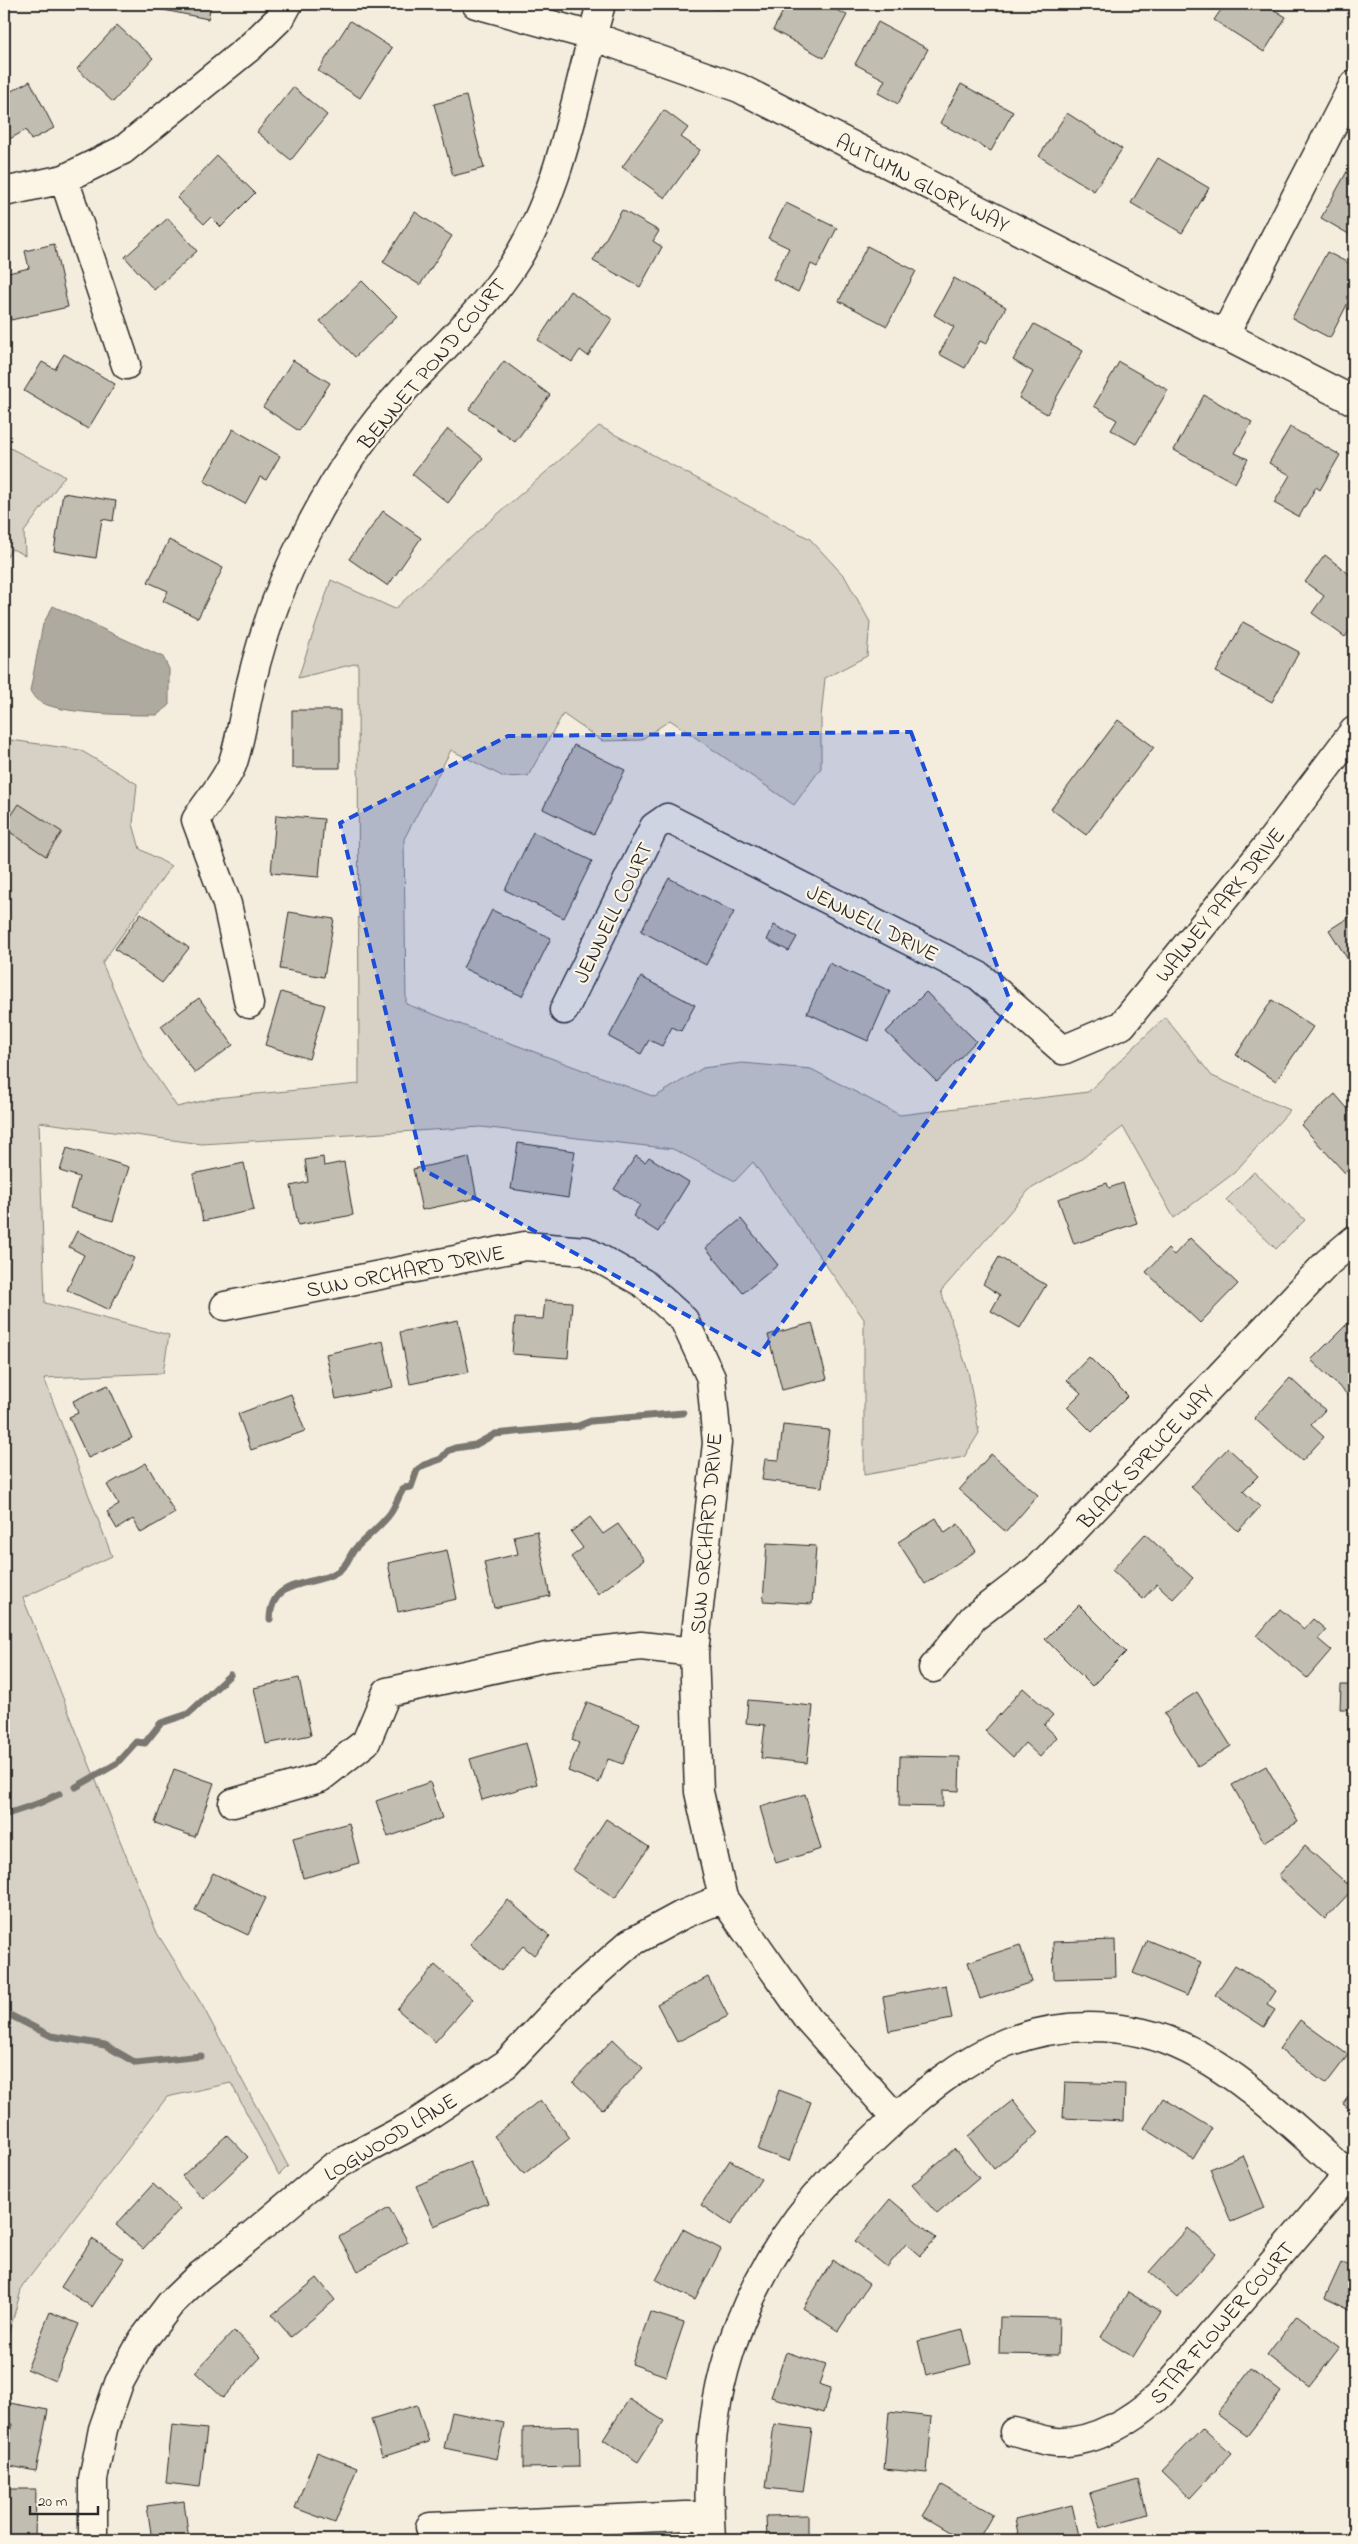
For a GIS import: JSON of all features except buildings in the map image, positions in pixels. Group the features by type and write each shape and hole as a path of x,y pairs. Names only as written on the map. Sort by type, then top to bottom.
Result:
{"street":[{"path":"4,192 64,179 123,150 250,47 281,17 288,4"},
{"name":"AUTUMN GLORY WAY","path":"476,4 592,36 740,88 1354,401"},
{"name":"BENNET POND COURT","path":"249,1004 227,904 196,820 232,766 250,685 268,621 291,566 330,490 383,414 478,312 510,270 530,235 550,188 601,4"},
{"path":"1224,336 1354,84"},
{"path":"64,179 126,364"},
{"name":"WALNEY PARK DRIVE","path":"1064,1050 1122,1025 1267,846 1354,731"},
{"name":"JENNELL DRIVE","path":"667,818 979,976 1064,1050"},
{"name":"JENNELL COURT","path":"564,1010 654,827 667,818"},
{"name":"BLACK SPRUCE WAY","path":"933,1668 973,1618 1037,1569 1328,1262 1354,1240"},
{"name":"SUN ORCHARD DRIVE","path":"225,1306 525,1246 586,1251 643,1283 684,1320 711,1378 717,1443 694,1652 699,1792 722,1898 808,2019 896,2118"},
{"path":"233,1803 320,1778 366,1742 387,1692 547,1656 640,1646 694,1652"},
{"name":"LOGWOOD LANE","path":"93,2540 93,2479 103,2428 119,2384 137,2350 171,2303 198,2278 333,2167 418,2122 506,2064 571,1995 630,1943 682,1915 722,1898"},
{"path":"430,2526 710,2528 708,2479 716,2405 729,2354 751,2297 773,2254 800,2215 831,2180 896,2118 962,2065 1008,2042 1062,2029 1118,2029 1168,2041 1215,2064 1244,2086 1351,2178"},
{"name":"STAR FLOWER COURT","path":"1014,2432 1054,2442 1070,2442 1117,2426 1145,2408 1160,2396 1351,2178"}],"highlighted area":[{"path":"911,732 1011,1004 759,1355 424,1170 340,823 508,736"}],"shaded area":[{"path":"599,426 810,539 845,577 870,622 867,656 825,678 821,717 821,768 794,805 670,720 641,740 602,741 563,714 528,776 504,777 451,750 404,839 406,1004 655,1097 703,1068 742,1063 811,1069 900,1115 1088,1092 1165,1017 1212,1076 1290,1110 1234,1173 1174,1218 1123,1127 1080,1160 1029,1190 941,1291 968,1371 979,1433 964,1457 864,1475 864,1319 753,1162 735,1181 673,1149 481,1127 202,1144 39,1122 45,1303 169,1335 163,1373 44,1378 112,1556 23,1598 157,1933 202,2005 288,2166 279,2175 231,2083 167,2097 22,2287 4,2350 4,739 80,750 137,784 133,824 140,849 171,866 102,963 145,1060 177,1107 215,1098 359,1084 358,663 298,678 331,580 395,609 461,546"},
{"path":"4,445 65,476 24,532 25,555 12,549 4,561"},
{"path":"53,606 163,657 169,669 169,706 157,715 113,714 61,709 36,699 30,691 43,624"},
{"path":"1254,1172 1305,1220 1276,1249 1226,1200"}],"waterway":[{"path":"270,1619 273,1604 279,1594 288,1588 324,1578 344,1566 354,1550 389,1515 404,1488 411,1487 417,1470 424,1465 441,1459 448,1451 475,1445 495,1434 578,1426 591,1421 683,1413"},
{"path":"76,1787 116,1764 136,1742 145,1743 161,1723 188,1714 230,1675"},
{"path":"4,1815 59,1794"},
{"path":"4,2012 51,2036 105,2045 136,2063 201,2056"}]}
